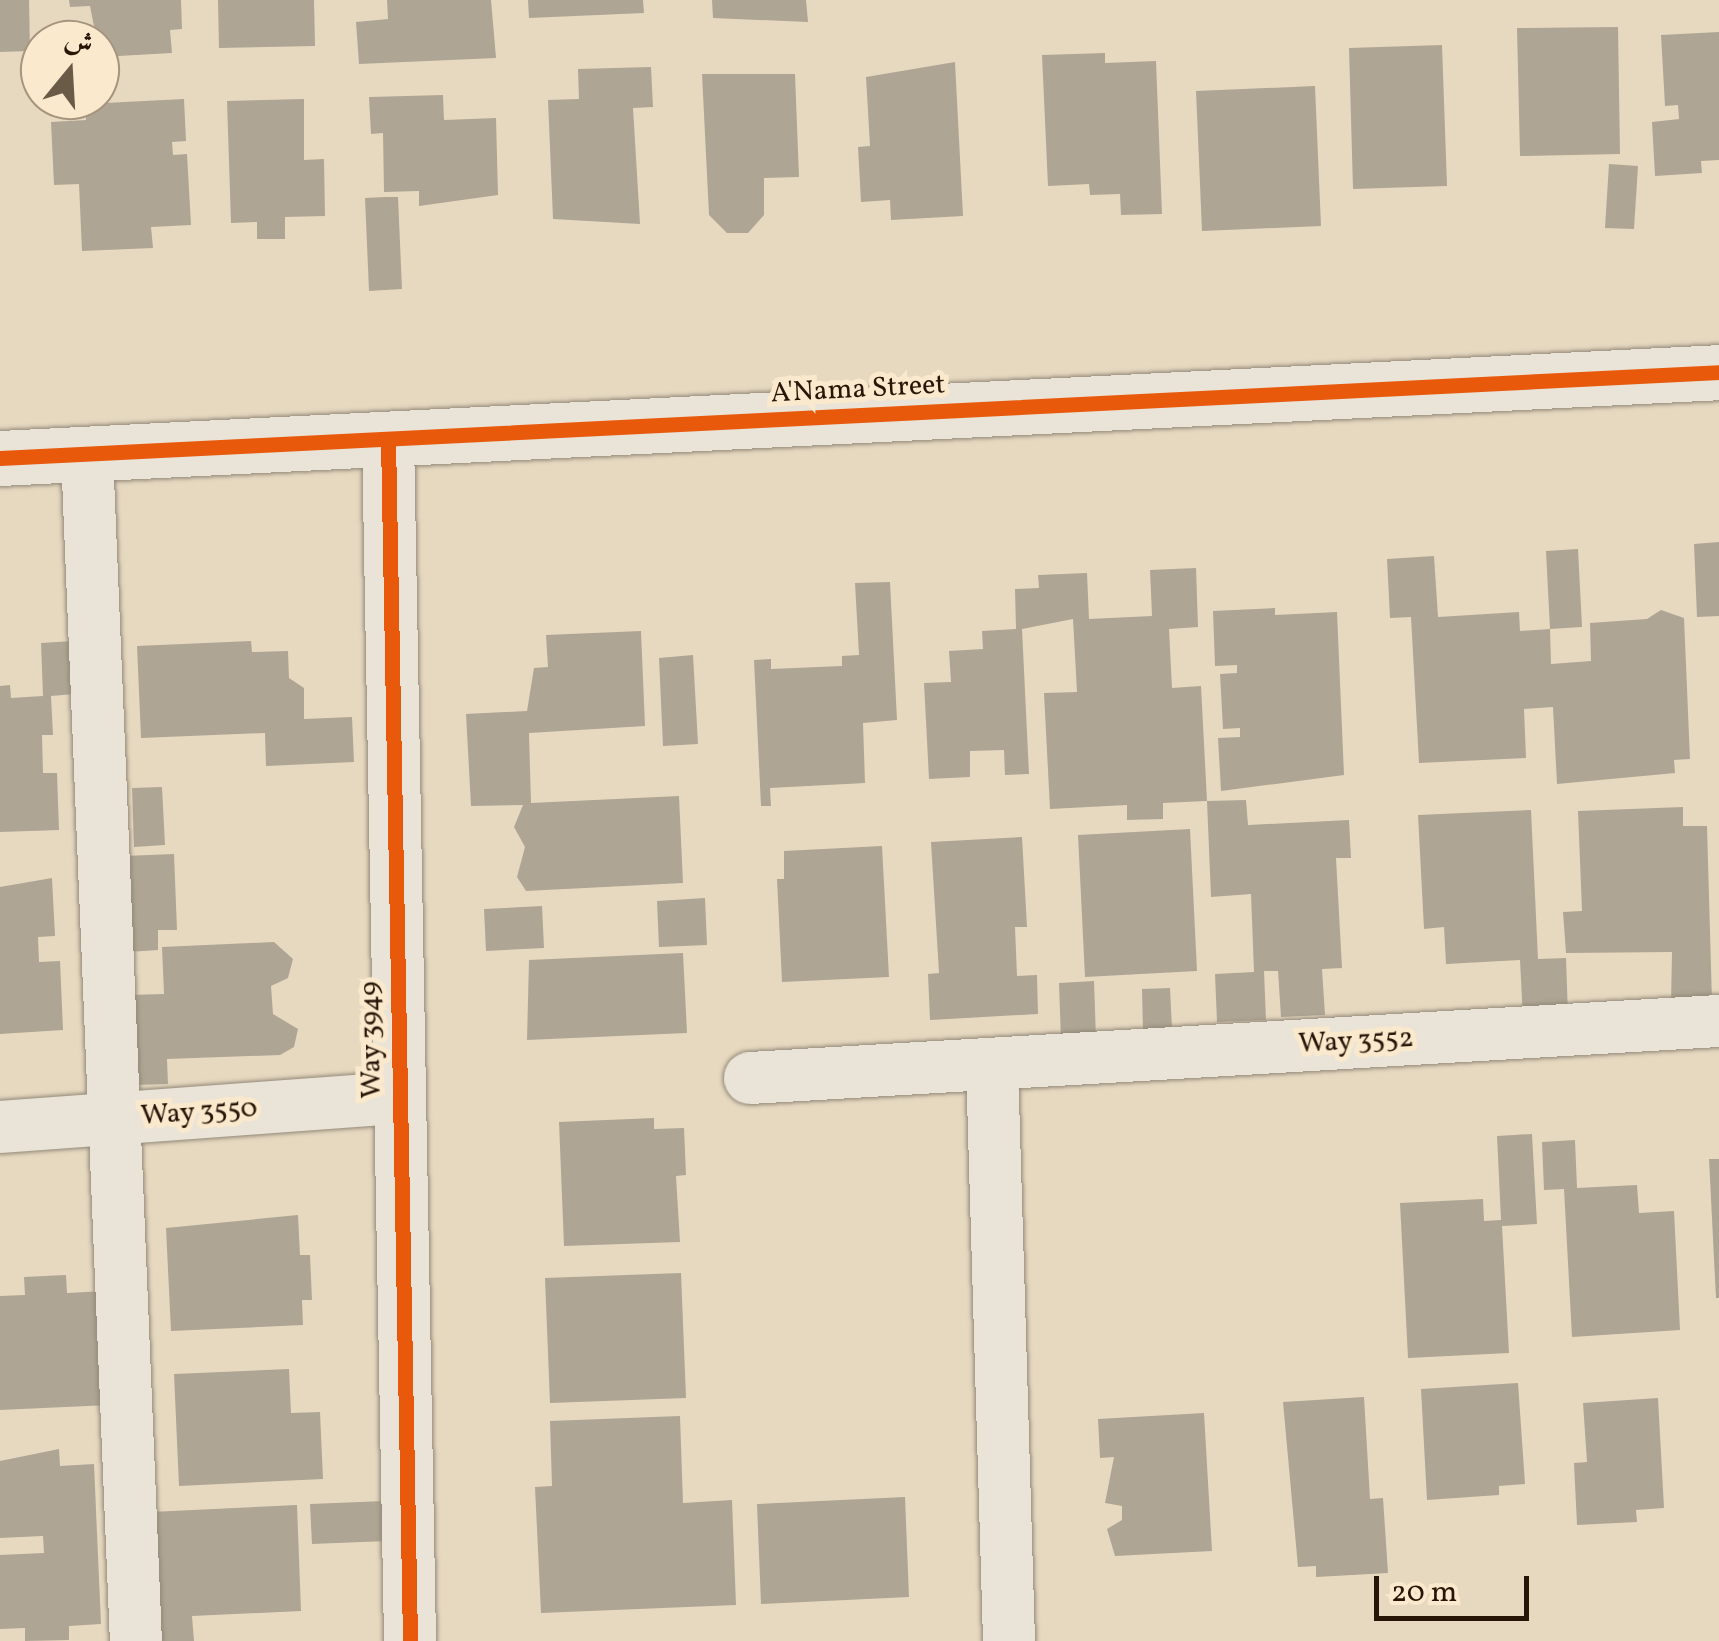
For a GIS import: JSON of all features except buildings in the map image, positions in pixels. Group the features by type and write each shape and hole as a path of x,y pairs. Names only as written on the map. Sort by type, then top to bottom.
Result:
{"street":[{"name":"A'Nama Street","path":"0,458 1719,372"},
{"name":"Way 3949","path":"388,439 410,1641"},
{"path":"87,454 136,1641"},
{"name":"Way 3552","path":"750,1078 1719,1021"},
{"path":"992,1064 1009,1641"},
{"name":"Way 3550","path":"0,1127 398,1098"}],"cycle path":[{"path":"0,458 1719,372"},
{"path":"388,439 410,1641"}]}
